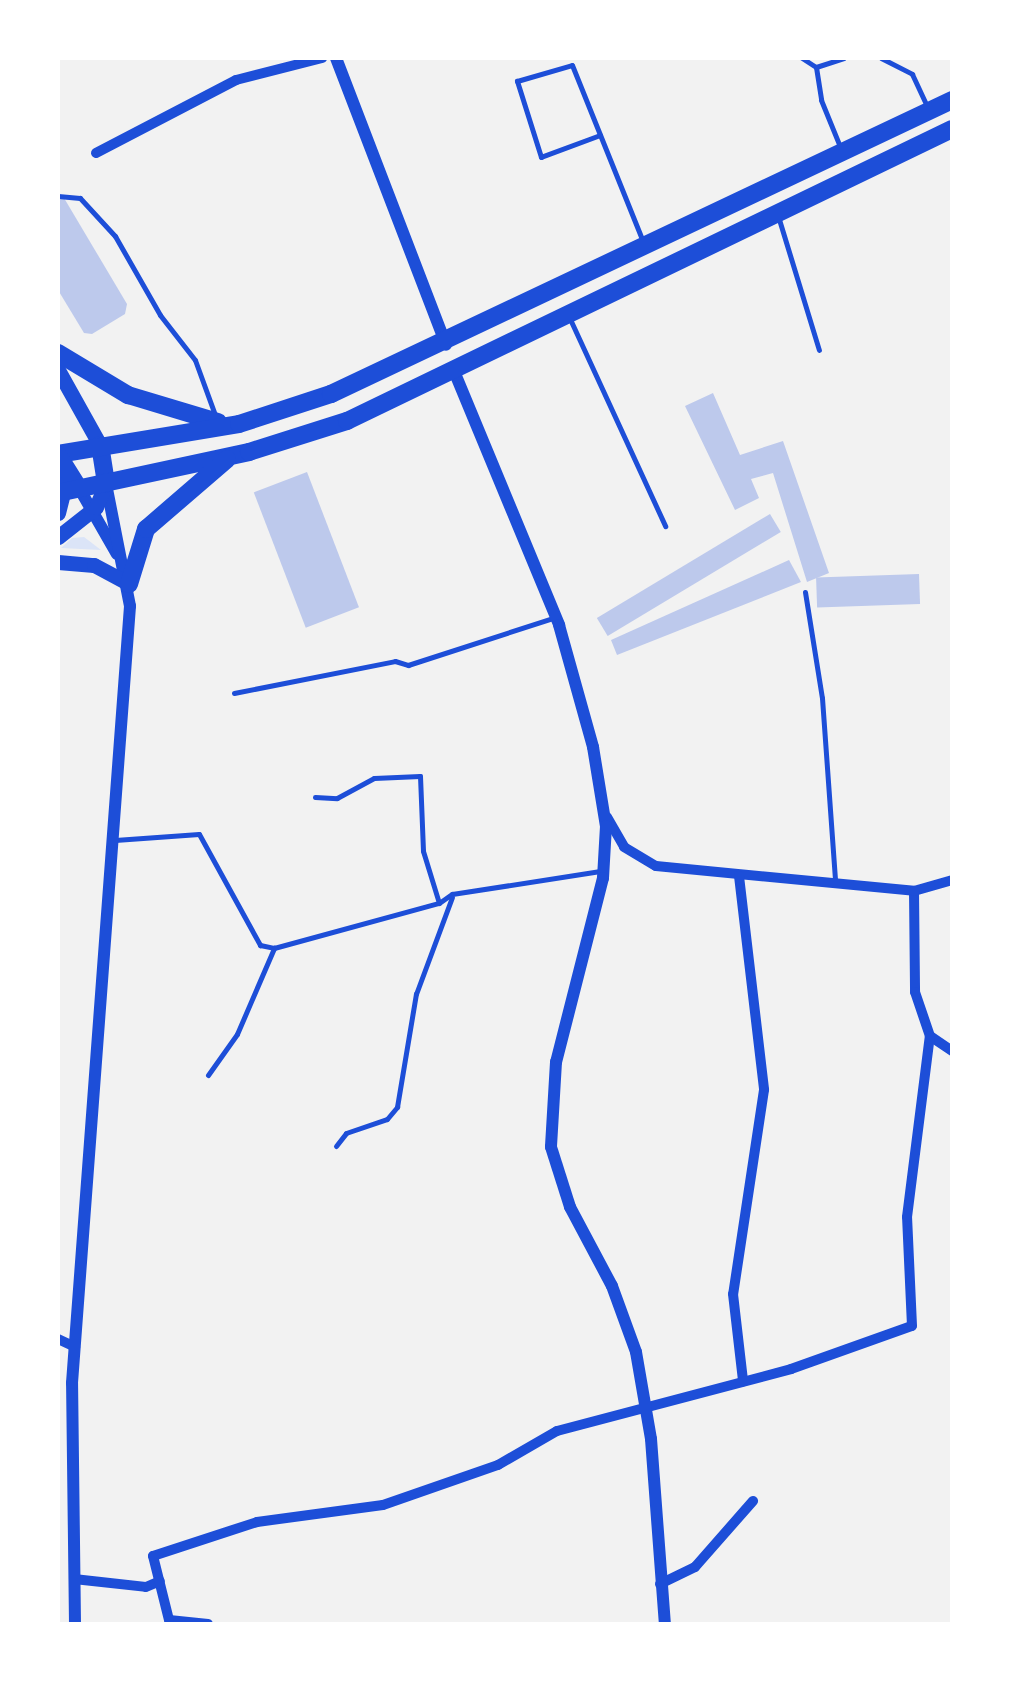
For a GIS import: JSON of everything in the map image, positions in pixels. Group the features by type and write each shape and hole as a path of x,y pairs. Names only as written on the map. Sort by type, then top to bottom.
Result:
{"highway":[{"path":"952,100 845,156 446,345 239,424 58,455 67,491 232,456 347,421 952,129"},
{"path":"58,353 128,395 218,422 239,424"},
{"path":"100,445 106,484"},
{"path":"130,584 146,530 232,456"}],"main road":[{"path":"58,370 100,445"},
{"path":"58,537 92,510 106,484"},
{"path":"58,513 67,491"},
{"path":"58,562 94,565 130,584"}],"street":[{"path":"96,154 214,90 322,58"},
{"path":"336,58 446,345"},
{"path":"454,371 556,617 593,748 604,812 604,871 556,1062 551,1147 570,1207 630,1335 646,1407 665,1624"},
{"path":"75,1624 74,1347 130,584 106,484"},
{"path":"67,491 92,510 130,584"},
{"path":"604,812 624,847 656,866 914,891 952,880"},
{"path":"740,876 764,1090 734,1294 743,1382"},
{"path":"208,1624 170,1620 153,1556 183,1543 257,1522 384,1505 498,1465 557,1431 743,1382 912,1326 907,1217 930,1036 915,992 914,891"},
{"path":"930,1036 951,1051 952,1066"},
{"path":"58,1339 74,1347"},
{"path":"58,1501 72,1504"},
{"path":"660,1584 686,1576 753,1501"},
{"path":"74,1579 146,1587 160,1581"}],"lane":[{"path":"802,58 816,67 826,116 845,156"},
{"path":"816,67 844,58"},
{"path":"881,58 912,74 929,111"},
{"path":"600,135 540,156 516,81 572,64 646,250"},
{"path":"58,196 80,198 114,236 160,315 195,360 218,422"},
{"path":"777,213 819,350"},
{"path":"569,316 665,526"},
{"path":"806,592 822,698 836,883"},
{"path":"234,693 396,661 408,664 556,617"},
{"path":"315,797 337,798 374,778 420,776 423,851 439,903"},
{"path":"112,840 199,834 260,945 274,948 439,903 452,894 604,871"},
{"path":"336,1146 346,1132 386,1118 397,1107 416,994 452,894"},
{"path":"208,1075 237,1034 274,948"}],"shaded area":[{"path":"84,537 101,550 61,548 72,538"}],"building":[{"path":"64,198 127,304 125,314 92,334 84,333 58,290 58,200"},
{"path":"713,393 740,455 783,441 829,573 807,582 773,473 751,479 759,498 735,510 685,406"},
{"path":"307,472 359,607 306,628 254,492"},
{"path":"770,514 781,532 608,636 597,618"},
{"path":"789,560 801,582 617,655 611,640"},
{"path":"919,574 920,604 817,608 816,578"}]}
